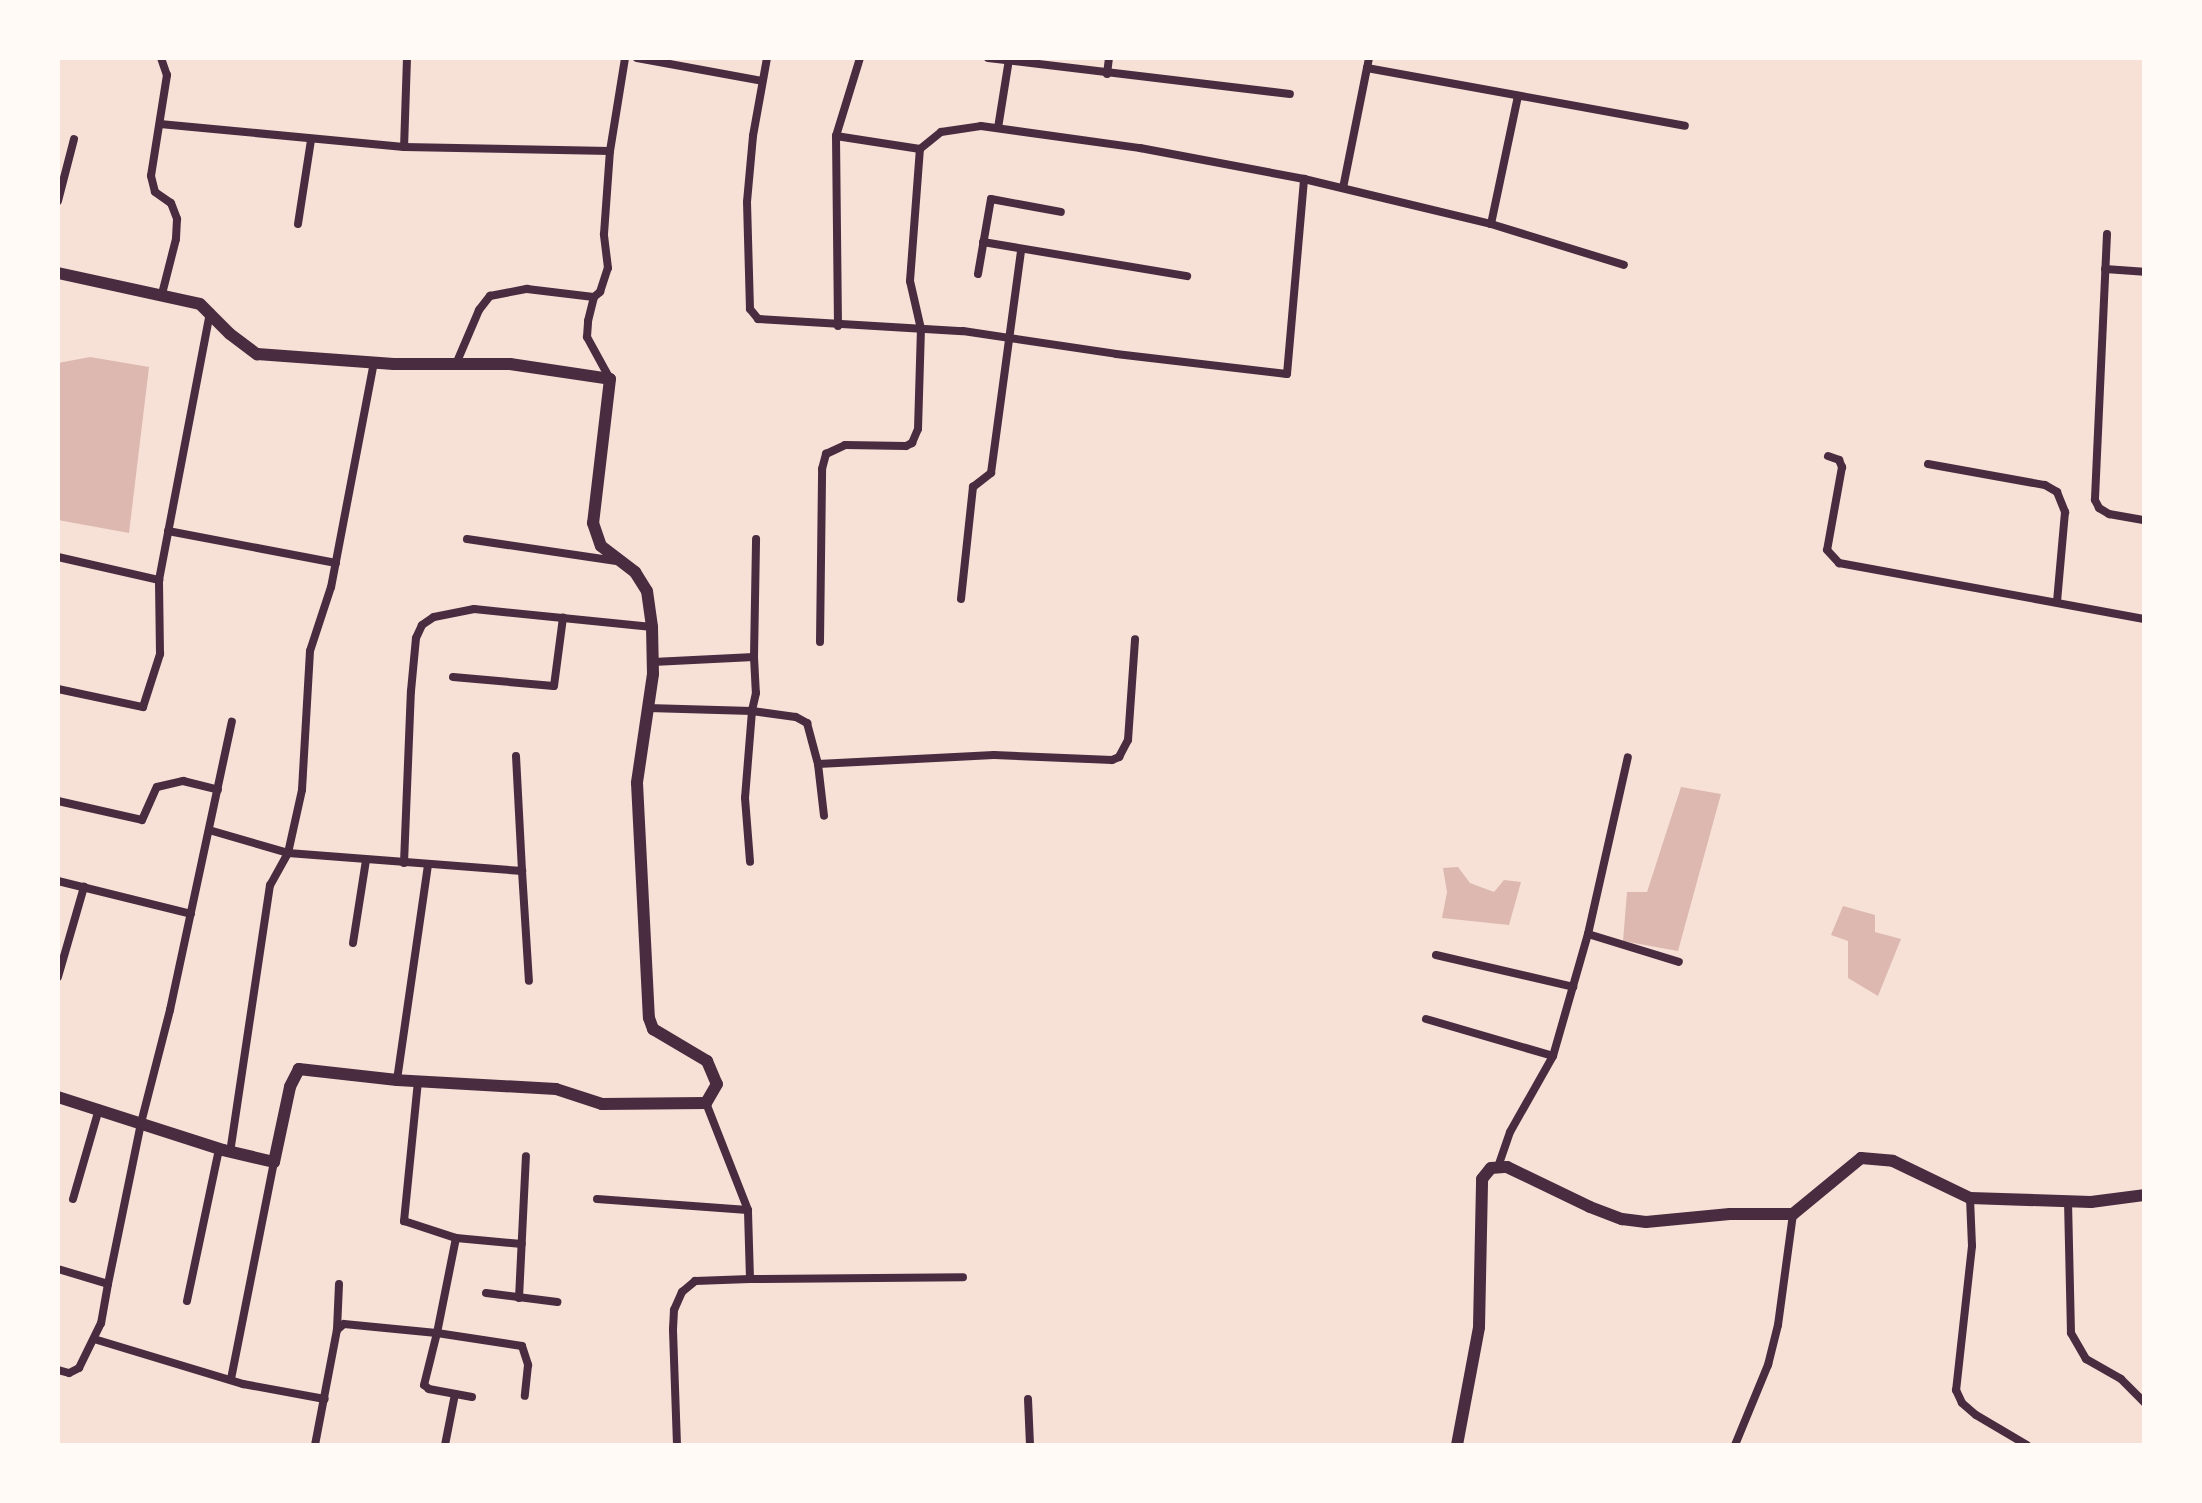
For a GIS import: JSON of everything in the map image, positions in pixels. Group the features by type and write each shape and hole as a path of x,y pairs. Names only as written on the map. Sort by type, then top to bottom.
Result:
{"street":[{"path":"161,58 167,75 151,176 155,192 171,203 177,219 176,239 162,294"},
{"path":"404,147 407,58"},
{"path":"625,58 610,151 604,234 608,268 600,292 594,297 587,337 610,379 593,523 601,546 635,572 647,591 653,662 637,783 649,1018 653,1029 707,1061 717,1084 706,1103"},
{"path":"637,58 762,81"},
{"path":"767,58 747,202 750,309 758,319 921,329 1287,374 1304,179"},
{"path":"838,326 836,136 860,58"},
{"path":"988,58 1290,94"},
{"path":"1107,74 1109,58"},
{"path":"998,128 1009,60"},
{"path":"1343,188 1368,63 1518,96 1685,126"},
{"path":"1491,224 1518,96"},
{"path":"160,124 404,147 610,151"},
{"path":"820,642 822,469 826,454 845,445 889,447 912,443 918,429 921,329 910,281 920,149 941,132 956,128 998,128 1140,148 1304,179 1491,224 1624,265"},
{"path":"836,136 920,149"},
{"path":"58,201 74,139"},
{"path":"298,224 311,140"},
{"path":"978,274 989,202 993,198 1061,212"},
{"path":"2107,234 2095,500 2099,508 2109,514 2144,520"},
{"path":"983,242 1187,276"},
{"path":"961,599 973,487 991,473 1021,250"},
{"path":"2105,269 2144,272"},
{"path":"58,273 200,304 230,334 257,354 374,362 510,364 610,379"},
{"path":"456,364 479,310 490,296 527,289 594,297"},
{"path":"58,689 143,707 160,654 159,580 210,311"},
{"path":"187,1301 224,1150 270,885 288,853 302,790 310,651 336,563 374,362"},
{"path":"1828,456 1839,460 1842,467 1827,550 1831,558 2144,619"},
{"path":"1928,464 2045,485 2057,492 2065,512 2057,602"},
{"path":"168,531 336,563"},
{"path":"467,539 621,562"},
{"path":"750,862 745,798 756,693 756,539"},
{"path":"58,557 159,580"},
{"path":"404,863 411,691 416,638 422,625 434,617 474,609 652,627"},
{"path":"453,677 554,686 563,618"},
{"path":"818,764 994,755 1119,757 1128,740 1135,639"},
{"path":"653,662 754,657"},
{"path":"648,708 752,711 796,717 807,723 818,764 824,816"},
{"path":"58,1370 75,1372 101,1323 141,1123 191,914 232,722"},
{"path":"516,756 529,981"},
{"path":"1498,1166 1510,1132 1553,1056 1588,934 1628,757"},
{"path":"58,801 142,820 157,787 183,781 218,790"},
{"path":"209,830 288,853 522,871"},
{"path":"353,943 366,860"},
{"path":"397,1080 428,866"},
{"path":"58,881 191,914"},
{"path":"58,977 84,887"},
{"path":"1588,934 1679,962"},
{"path":"1436,955 1573,987"},
{"path":"1426,1019 1553,1056"},
{"path":"231,1379 290,1087 299,1069 397,1080 556,1089 602,1104 706,1103"},
{"path":"418,1081 404,1221 456,1238 522,1244"},
{"path":"58,1097 224,1150 274,1162"},
{"path":"706,1103 748,1210 750,1279"},
{"path":"73,1199 99,1109"},
{"path":"519,1298 526,1156"},
{"path":"1457,1445 1479,1327 1482,1179 1486,1172 1498,1166 1507,1167 1622,1219 1667,1222 1730,1214 1793,1214 1861,1158 1893,1161 1970,1198 2091,1202 2144,1195"},
{"path":"1970,1198 1972,1246 1956,1390 1962,1403 1976,1415 2027,1445"},
{"path":"597,1199 748,1210"},
{"path":"2068,1201 2071,1333 2086,1359 2121,1379 2144,1402"},
{"path":"1735,1445 1768,1365 1778,1325 1793,1214"},
{"path":"456,1238 424,1385 429,1389 472,1397"},
{"path":"58,1269 108,1284"},
{"path":"677,1445 674,1310 682,1292 695,1281 963,1277"},
{"path":"315,1445 337,1330 339,1284"},
{"path":"486,1293 557,1302"},
{"path":"337,1330 344,1324 437,1333 522,1346 528,1365 525,1396"},
{"path":"94,1339 285,1394 325,1399"},
{"path":"445,1445 455,1394"},
{"path":"1028,1399 1030,1445"}],"shaded area":[{"path":"90,357 149,367 129,533 58,520 58,363"},
{"path":"1681,787 1721,794 1678,951 1623,941 1627,892 1647,892"},
{"path":"1458,867 1470,883 1494,892 1504,880 1521,882 1509,925 1442,918 1447,892 1443,868"},
{"path":"1843,906 1875,915 1875,932 1901,939 1878,996 1848,978 1848,941 1831,935"}]}
